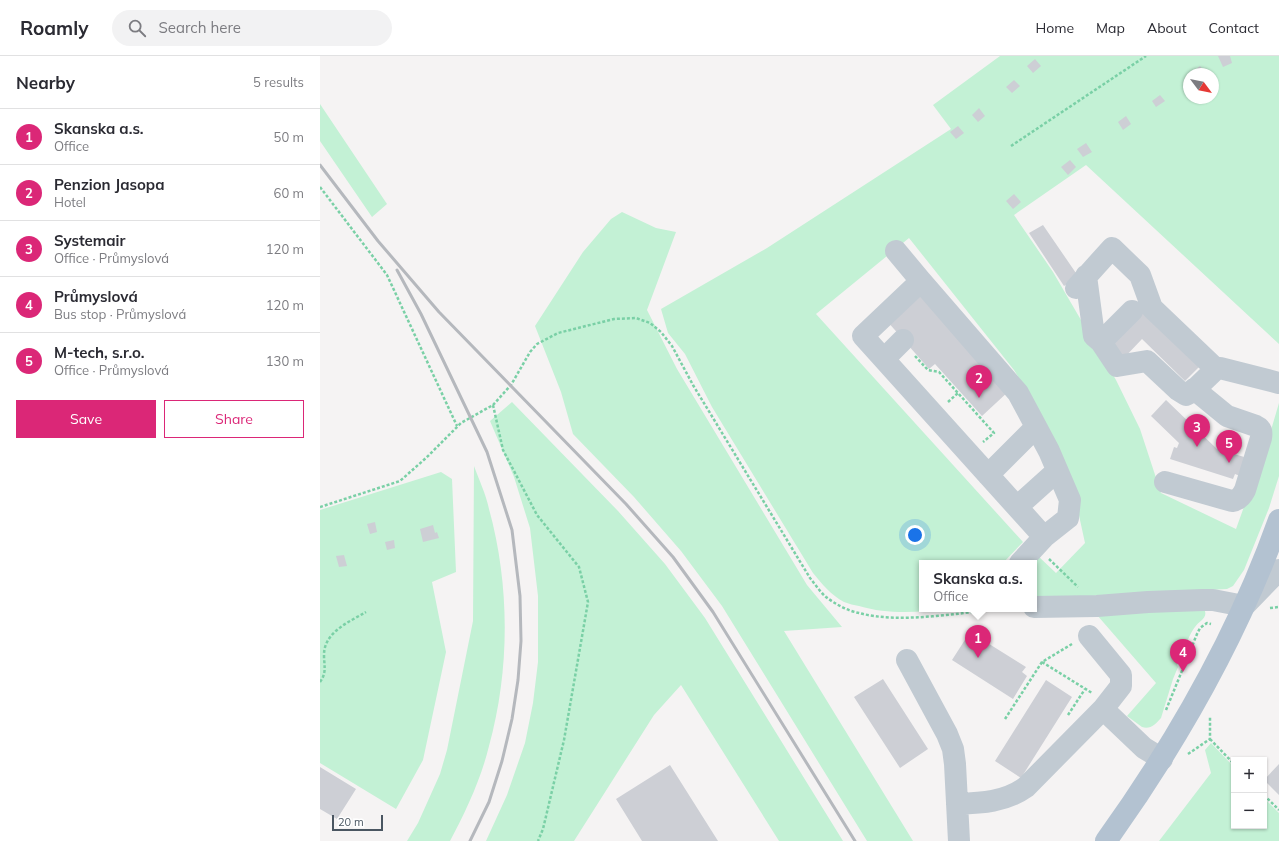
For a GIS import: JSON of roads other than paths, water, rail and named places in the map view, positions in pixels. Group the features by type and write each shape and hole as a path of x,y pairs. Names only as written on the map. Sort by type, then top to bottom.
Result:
{"main road":[{"path":"1106,841 1172,758 1263,564 1279,520"}],"street":[{"path":"1216,369 1188,395 1184,394 1147,361 1117,366 1102,342 1094,336 1081,282 1112,248 1140,275 1152,308 1216,369 1226,369 1279,383"},
{"path":"896,251 1018,393 1057,471 1070,500 1068,518 1032,550 1017,507 863,336 921,281"},
{"path":"1102,342 1132,310"},
{"path":"884,359 902,340"},
{"path":"1165,482 1232,501 1237,500 1242,496 1245,490 1261,438 1262,432 1260,428 1227,416 1194,390"},
{"path":"988,475 1036,427"},
{"path":"1017,507 1057,471"},
{"path":"1037,607 1097,606 1203,600 1213,600 1244,606 1279,570"},
{"path":"957,804 992,802 1026,788 1105,706 1121,686 1121,675 1093,640"},
{"path":"907,660 947,734 953,749 956,764 960,841"},
{"path":"1105,706 1144,748 1172,758"}],"railway":[{"path":"320,165 378,241 439,312 626,504 673,557 713,612 855,841"},
{"path":"397,270 421,314 487,452 512,530 520,596 521,641 518,680 512,719 502,761 489,802 470,841"}],"place":[{"name":"Penzion Jasopa","path":"979,398"},
{"name":"Systemair","path":"1197,447"},
{"name":"M-tech, s.r.o.","path":"1229,463"},
{"name":"Skanska a.s.","path":"978,658"},
{"name":"Průmyslová","path":"1183,672"}]}
